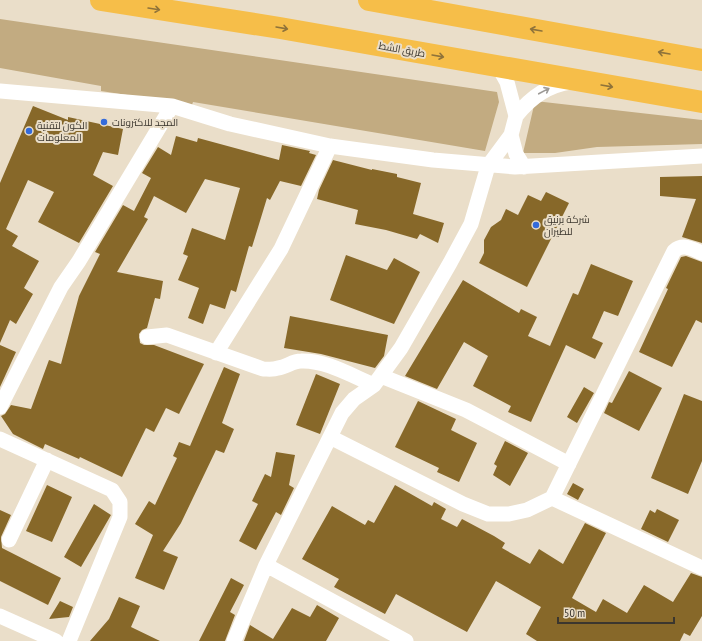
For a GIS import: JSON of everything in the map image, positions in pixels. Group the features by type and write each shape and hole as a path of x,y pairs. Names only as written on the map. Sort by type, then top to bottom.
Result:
{"highway":[{"name":"طريق الشط","path":"101,0 280,28 702,102"},
{"path":"369,0 702,60"}],"street":[{"path":"498,66 507,82 516,116"},
{"path":"234,641 266,565 342,413 350,404 378,380 401,348 471,224 488,166 511,135 516,116 525,104 537,94 558,85 580,81"},
{"path":"0,91 172,106 230,124 330,146 488,166 524,167 702,156"},
{"path":"0,407 61,287 79,261 172,106"},
{"path":"511,135 516,154 524,167"},
{"path":"216,353 281,250 330,146"},
{"path":"330,437 456,501 488,514 509,514 527,510 552,498 674,251 678,247 684,246 702,253"},
{"path":"147,337 166,335 263,369 279,368 291,362 302,360 378,380 466,410 569,464"},
{"path":"0,439 112,490 120,502 120,517 69,641"},
{"path":"9,540 48,460"},
{"path":"552,498 702,568"},
{"path":"266,565 404,641"},
{"path":"0,616 56,641"}],"shaded area":[{"path":"0,19 497,92 499,102 485,151 193,102 192,105 101,91 101,86 0,68"},
{"path":"535,101 702,120 702,144 597,147 555,153 523,153"}],"building":[{"path":"33,106 68,120 68,117 123,129 118,155 103,152 93,175 113,186 79,243 38,222 54,192 28,180 6,229 18,236 12,246 39,261 24,288 33,294 16,324 10,320 0,343 0,183"},
{"path":"176,136 197,142 198,138 279,160 282,145 310,151 309,153 316,155 301,186 280,181 270,200 267,198 252,247 249,246 236,292 231,290 225,309 210,304 203,324 188,318 199,288 178,280 188,256 183,254 192,228 225,240 240,188 205,179 186,213 154,196 144,217 148,219 117,272 163,281 160,299 155,298 147,328 142,330 139,334 140,343 144,345 154,345 204,364 179,414 166,408 154,432 146,428 122,477 80,457 79,459 45,444 43,449 13,434 1,416 5,414 11,405 31,409 49,360 61,364 79,296 100,254 95,252 123,205 134,211 151,178 142,173 158,147 171,155"},
{"path":"333,160 372,170 397,174 397,177 421,183 413,214 444,223 438,243 420,234 417,239 386,230 355,224 358,210 317,199 319,190"},
{"path":"702,176 702,243 682,237 696,199 660,196 660,177"},
{"path":"546,192 569,203 527,287 479,263 484,253 484,240 491,227 501,220 506,209 518,215 528,195 541,201"},
{"path":"346,255 387,270 394,258 420,272 394,324 330,300"},
{"path":"686,256 702,262 702,323 696,320 672,367 639,352 681,257"},
{"path":"591,264 633,281 618,316 604,311 592,338 603,343 595,359 566,345 531,422 508,412 511,406 473,386 488,356 464,342 437,389 405,376 463,280 519,313 521,309 537,317 528,336 550,346 573,293 578,295"},
{"path":"290,316 388,335 384,356 375,368 321,354 284,348"},
{"path":"0,345 16,352 0,387"},
{"path":"224,367 240,374 222,423 234,429 224,453 216,450 181,523 163,551 178,557 164,590 135,578 153,535 135,524 149,501 155,505 177,458 173,456 179,442 190,446"},
{"path":"629,371 662,388 639,431 604,413 609,402 612,403"},
{"path":"316,374 340,384 320,434 296,425"},
{"path":"584,387 594,393 577,423 567,417"},
{"path":"684,394 702,401 702,461 688,494 651,478"},
{"path":"418,401 456,419 451,430 477,443 459,482 437,472 439,468 395,447"},
{"path":"505,441 528,453 510,486 493,475 497,466 494,464"},
{"path":"276,452 295,455 289,485 294,488 281,515 276,512 256,550 239,541 258,504 252,501 265,474 271,477"},
{"path":"573,483 584,489 578,500 567,494"},
{"path":"47,485 72,497 52,542 26,531"},
{"path":"395,485 432,506 434,502 446,509 441,519 457,527 462,519 505,543 502,548 530,564 539,549 563,564 585,523 606,533 572,598 596,612 603,599 627,613 644,585 673,602 691,573 702,577 702,616 690,636 684,633 680,641 537,641 526,634 541,607 496,581 467,632 396,594 385,614 334,587 339,579 302,559 332,506 365,525 368,520 374,523"},
{"path":"94,504 111,515 81,567 64,557"},
{"path":"657,509 679,520 668,542 641,529 650,510 655,513"},
{"path":"0,510 11,515 1,537 2,548 61,578 48,605 0,581"},
{"path":"231,578 244,585 230,612 235,615 225,641 199,641"},
{"path":"119,597 140,606 131,627 160,641 90,641 109,619"},
{"path":"60,601 73,607 69,617 49,619"},
{"path":"317,605 339,618 326,641 244,641 250,625 273,639 292,608 310,617"}],"place":[{"name":"المجد للاكترونات","path":"104,122"},
{"name":"الكون لتقنية المعلومات","path":"29,131"},
{"name":"شركة برنيق للطيران","path":"536,225"}]}
